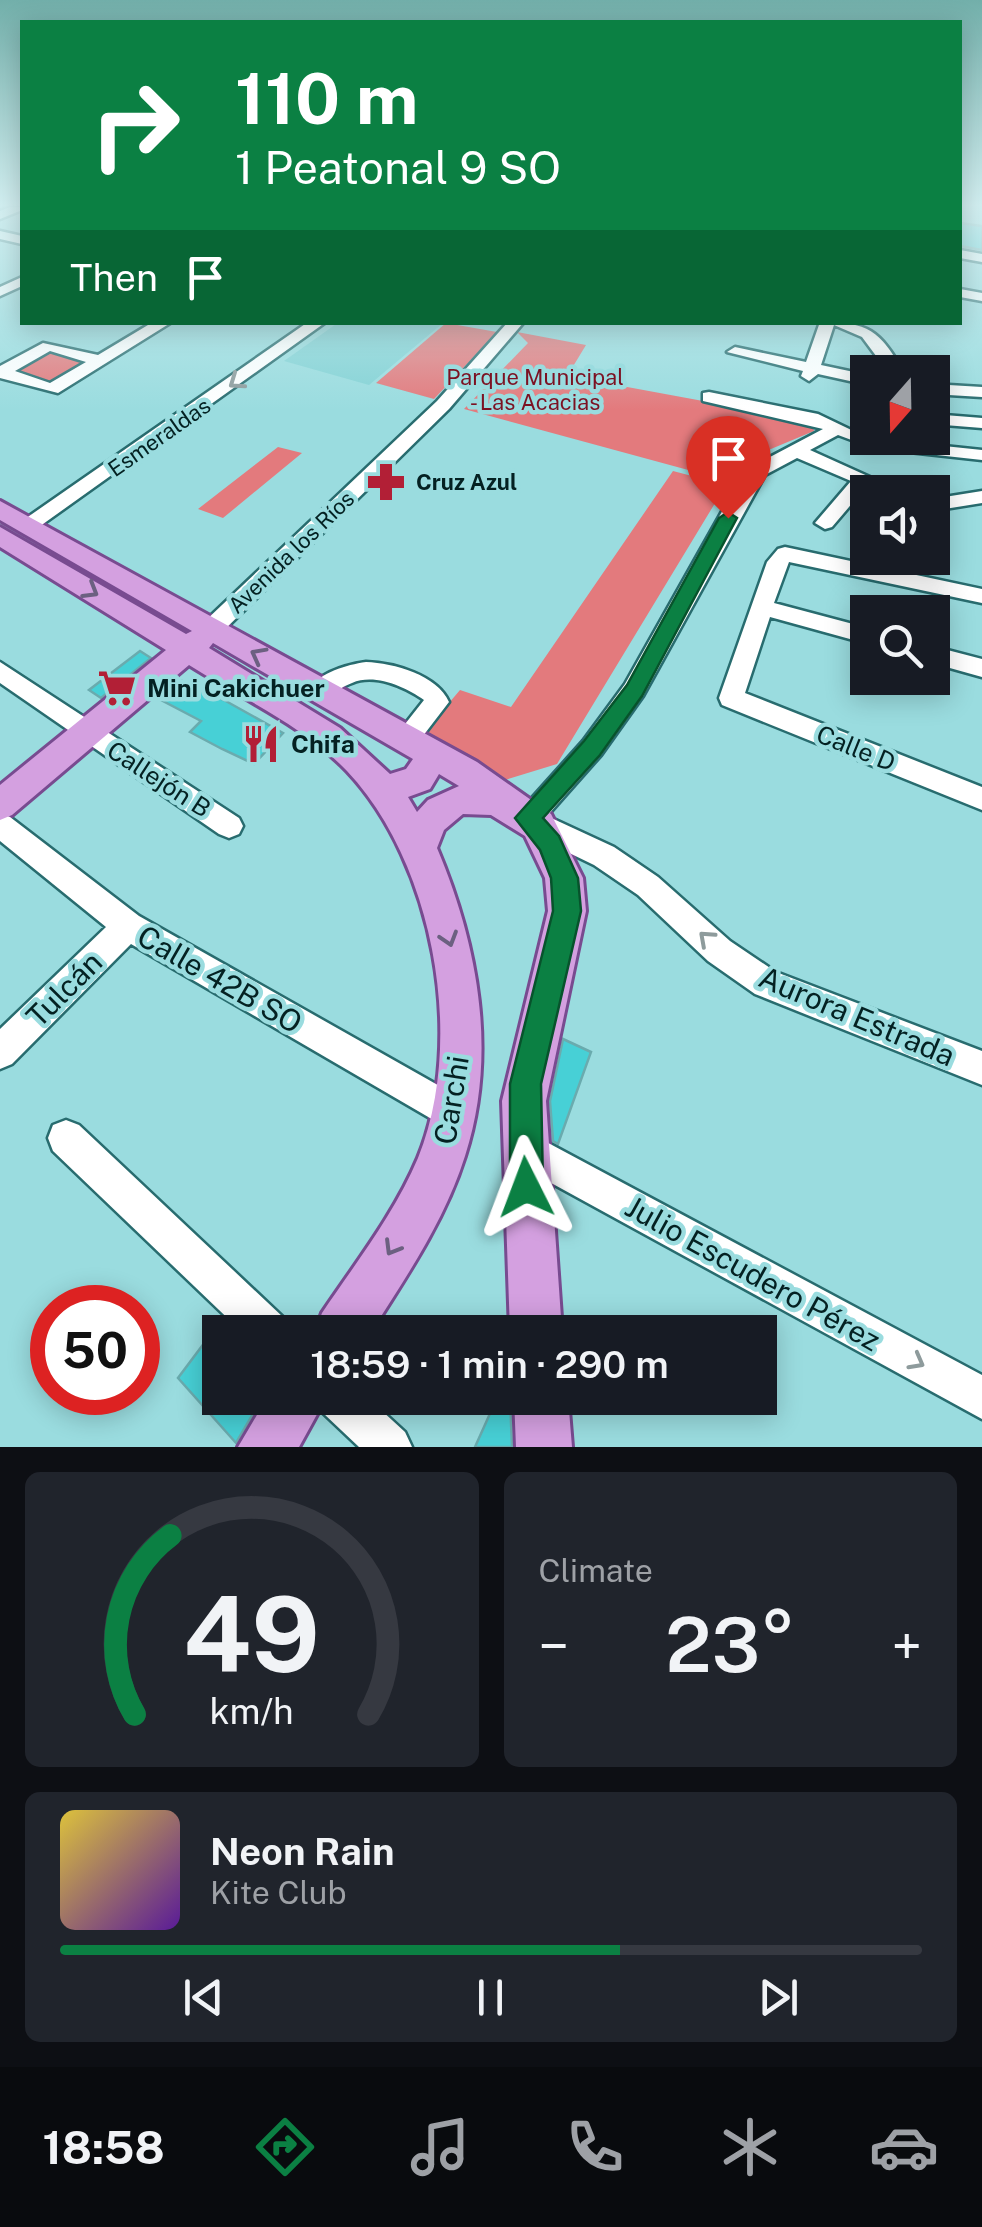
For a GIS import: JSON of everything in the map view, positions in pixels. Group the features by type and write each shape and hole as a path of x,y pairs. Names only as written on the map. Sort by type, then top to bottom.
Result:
{"main road":[{"path":"0,509 9,537 200,640 321,689 421,746 528,818 564,878 567,911 526,1084 524,1148 535,1315"},
{"name":"Avenida los Ríos","path":"0,805 88,732 182,663 200,640"},
{"name":"Carchi","path":"200,640 318,729 386,790 420,846 457,964 462,1057 454,1113 441,1158 351,1315"},
{"name":"Avenida los Ríos","path":"0,823 88,732"},
{"path":"386,790 418,778 421,746"},
{"path":"420,846 424,827 436,810 455,800 477,797 528,818"},
{"path":"266,1447 288,1415"},
{"path":"542,1415 544,1447"}],"street":[{"path":"0,372 52,390 161,325"},
{"name":"Esmeraldas","path":"9,537 317,325"},
{"name":"Avenida los Ríos","path":"200,640 443,406 513,325"},
{"path":"810,372 827,325"},
{"path":"850,325 876,338 886,355"},
{"path":"0,372 48,346 100,361"},
{"path":"735,352 810,372 850,378"},
{"path":"950,390 982,392"},
{"path":"710,398 812,418 850,432"},
{"path":"950,420 982,423"},
{"path":"528,818 592,748 634,690 744,487 758,471 838,428"},
{"path":"797,451 853,475"},
{"path":"950,451 982,456"},
{"path":"836,468 854,455"},
{"path":"825,523 850,494"},
{"path":"950,502 982,497"},
{"path":"850,631 762,607 777,562 785,554 982,596"},
{"name":"Calle D","path":"762,607 730,698 982,799"},
{"path":"950,659 982,668"},
{"path":"321,689 340,677 377,668 429,691 436,702 421,746"},
{"name":"Callejón B","path":"0,671 229,826"},
{"name":"Aurora Estrada","path":"528,818 604,856 648,886 719,951 766,983 982,1068"},
{"name":"Calle 42B SO","path":"0,823 128,926 454,1113"},
{"name":"Tulcán","path":"0,1052 128,926"},
{"path":"66,1138 252,1315"},
{"name":"Julio Escudero Pérez","path":"524,1148 982,1398"},
{"path":"356,1415 390,1447"}],"shaded area":[{"path":"335,325 441,325 369,385 284,361"}],"green space":[{"path":"444,325 497,332 434,399 376,383"},
{"name":"Parque Municipal - Las Acacias","path":"517,332 586,345 569,373 573,377 806,420 812,423 814,431 735,464 725,480 464,409 528,343"},
{"path":"48,348 94,362 54,386 8,371"},
{"path":"278,447 302,453 223,518 198,509"},
{"path":"673,471 726,485 557,764 505,780 421,736 460,690 511,707"}],"building":[{"path":"140,651 151,658 101,698 89,690"},
{"path":"182,681 283,733 254,764 222,749 190,732 201,721 161,700"},
{"path":"563,1039 591,1052 558,1144 553,1141 550,1101"},
{"path":"202,1346 202,1405 178,1378"},
{"path":"211,1415 252,1415 236,1443"},
{"path":"489,1415 511,1415 512,1447 475,1447"}],"place":[{"name":"Cruz Azul","path":"386,482"},
{"name":"Mini Cakichuer","path":"117,688"},
{"name":"Chifa","path":"261,744"}],"route":[{"path":"526,1187 526,1084 567,911 564,878 550,844 538,825 528,818 592,748 634,690 728,518"}]}
